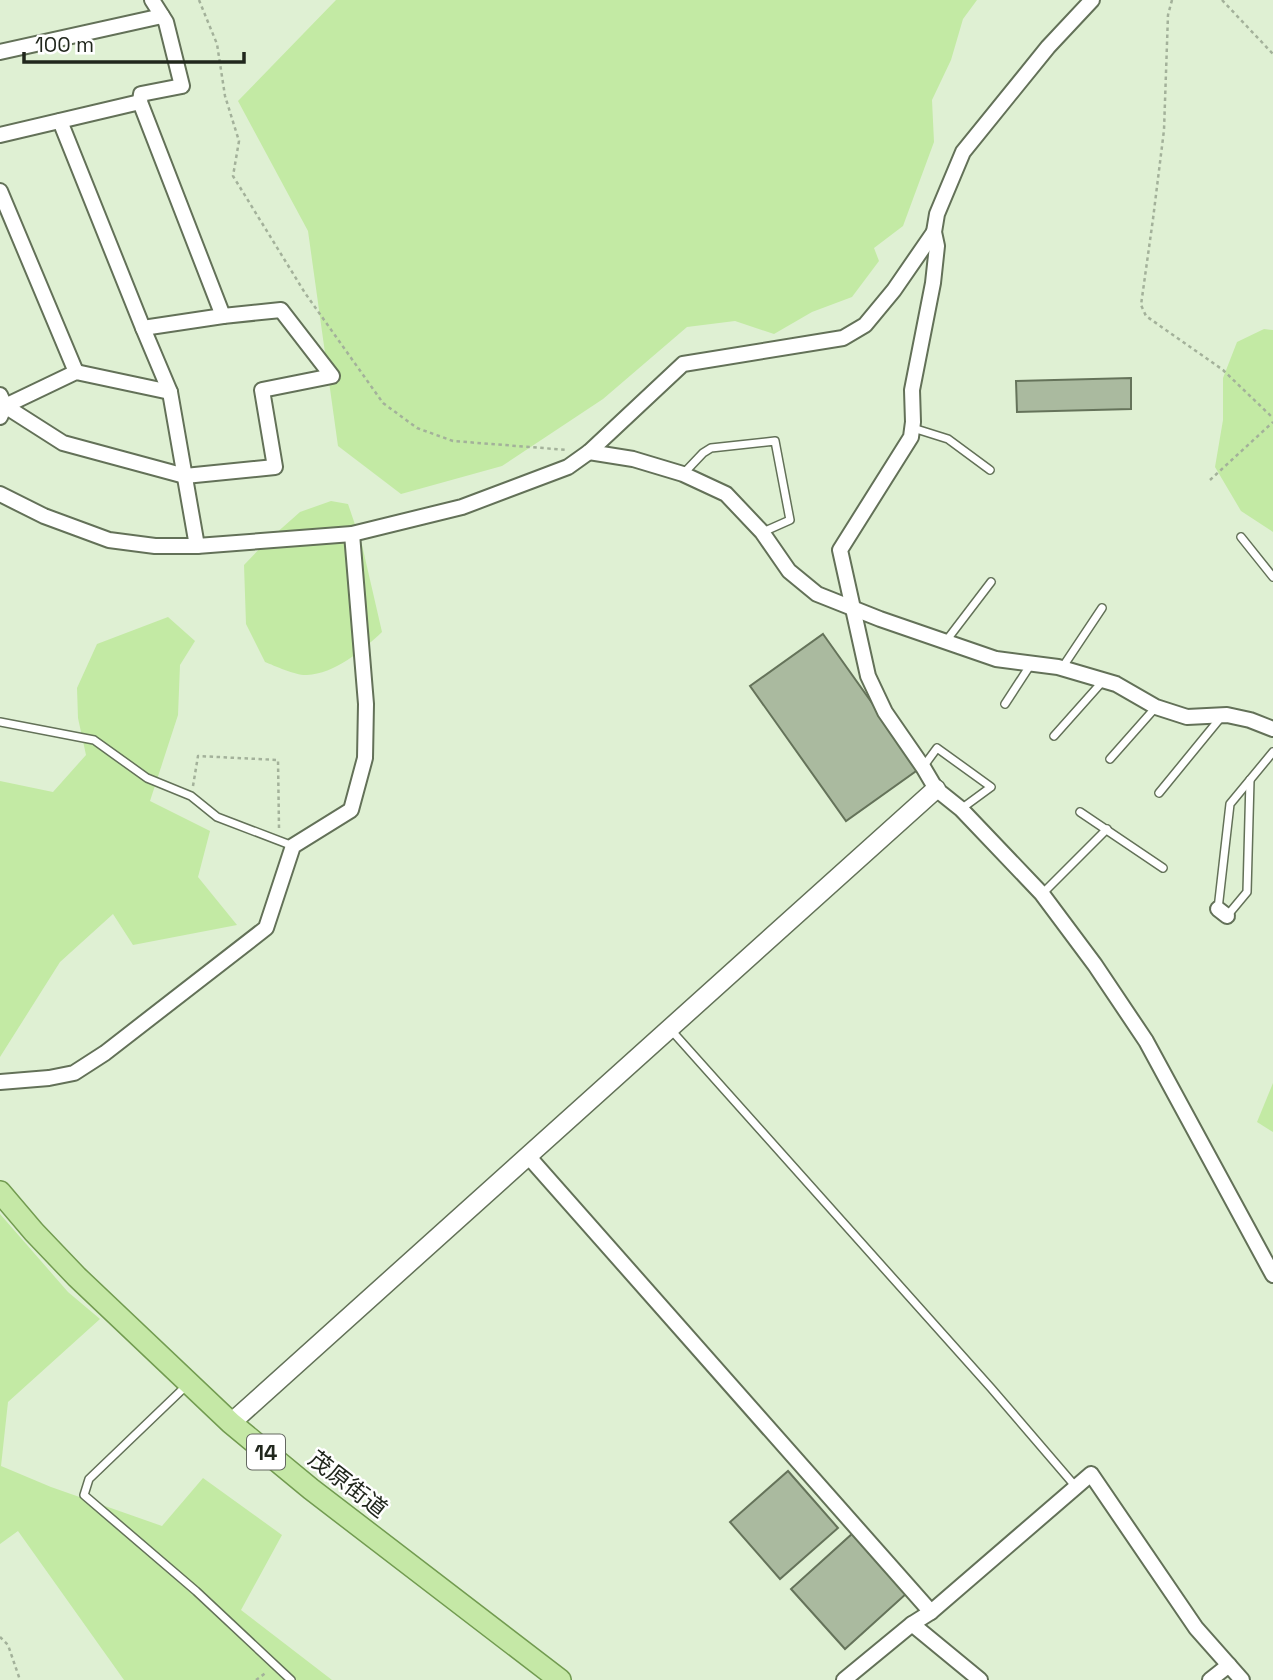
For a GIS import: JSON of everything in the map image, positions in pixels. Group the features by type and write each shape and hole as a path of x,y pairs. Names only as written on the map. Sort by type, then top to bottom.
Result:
{"main road":[{"name":"茂原街道","path":"0,1192 77,1277 231,1423 311,1489 560,1680"}],"street":[{"path":"152,0 166,22 182,86 141,94 140,102 223,316"},
{"path":"1093,0 1048,47 963,152 937,214 933,283 912,390 911,437 840,550 868,676 885,712 936,789 961,809 1042,894 1095,965 1146,1041 1273,1275"},
{"path":"0,52 162,16"},
{"path":"0,135 140,102"},
{"path":"60,121 170,392 197,546"},
{"path":"0,191 76,372"},
{"path":"0,494 44,516 109,540 155,546 197,546 352,534 462,507 568,467 589,452 683,364 843,338 865,325 894,290 934,232"},
{"path":"2,406 63,443 184,476 275,467 262,390 332,376 281,310 143,328"},
{"path":"2,406 76,372 170,392"},
{"path":"589,452 633,459 683,474 726,494 762,533 789,571 817,594 996,659 1061,668 1116,684 1156,706 1187,717 1227,715 1251,719 1273,729"},
{"path":"0,1082 49,1079 74,1073 105,1053 266,928 286,843 351,810 365,758 366,704 352,534"},
{"path":"231,1423 936,789"},
{"path":"528,1156 931,1612"},
{"path":"844,1680 912,1624 931,1612 1091,1474 1196,1628 1242,1680"},
{"path":"912,1624 980,1680"},
{"path":"1210,1680 1229,1665"}],"lane":[{"path":"912,428 948,439 990,470"},
{"path":"683,474 711,447 775,441 790,520 762,533"},
{"path":"1241,537 1273,577"},
{"path":"946,642 991,582"},
{"path":"1061,668 1102,608"},
{"path":"1005,704 1031,664"},
{"path":"1055,736 1104,681"},
{"path":"1110,759 1156,706"},
{"path":"1158,793 1222,715"},
{"path":"0,722 94,740 148,778 191,796 217,817 286,843"},
{"path":"923,767 937,748 991,787 961,809"},
{"path":"1250,780 1247,892 1223,913 1230,804 1273,752"},
{"path":"1080,812 1163,868"},
{"path":"1042,894 1107,829"},
{"path":"670,1029 991,1388 1076,1488"},
{"path":"189,1383 89,1479 85,1495 196,1591 291,1680"}],"path":[{"path":"200,0 217,44 225,96 239,141 233,176 305,293 383,403 417,428 453,441 589,452"},
{"path":"1172,0 1168,15 1164,130 1141,304 1146,316 1223,370 1273,420 1210,480"},
{"path":"1222,0 1273,54"},
{"path":"191,796 198,756 278,760 286,843"},
{"path":"0,1637 8,1645 20,1680"}],"green space":[{"path":"336,0 977,0 963,19 951,60 932,100 934,142 903,226 874,248 879,261 852,297 812,312 774,334 735,321 687,327 603,399 502,466 401,494 338,446 308,231 238,101"},
{"path":"1264,329 1273,330 1273,532 1241,511 1215,467 1223,420 1223,378 1237,342"},
{"path":"331,501 348,504 362,545 382,632 338,666 317,674 303,675 265,662 246,624 244,565 300,512"},
{"path":"168,617 195,641 180,665 178,715 150,801 210,831 198,877 237,925 133,945 113,914 60,962 0,1057 0,781 53,792 86,755 78,718 77,688 97,644"},
{"path":"1273,1083 1273,1132 1257,1122"},
{"path":"0,1214 68,1292 100,1319 8,1402 1,1466 51,1487 162,1526 203,1478 282,1535 241,1610 332,1680 124,1680 18,1531 0,1544"}],"building":[{"path":"1131,378 1131,409 1017,412 1016,381"},
{"path":"823,634 919,769 846,821 750,686"},
{"path":"788,1471 838,1528 780,1579 730,1522"},
{"path":"853,1533 907,1593 845,1649 791,1589"}]}
